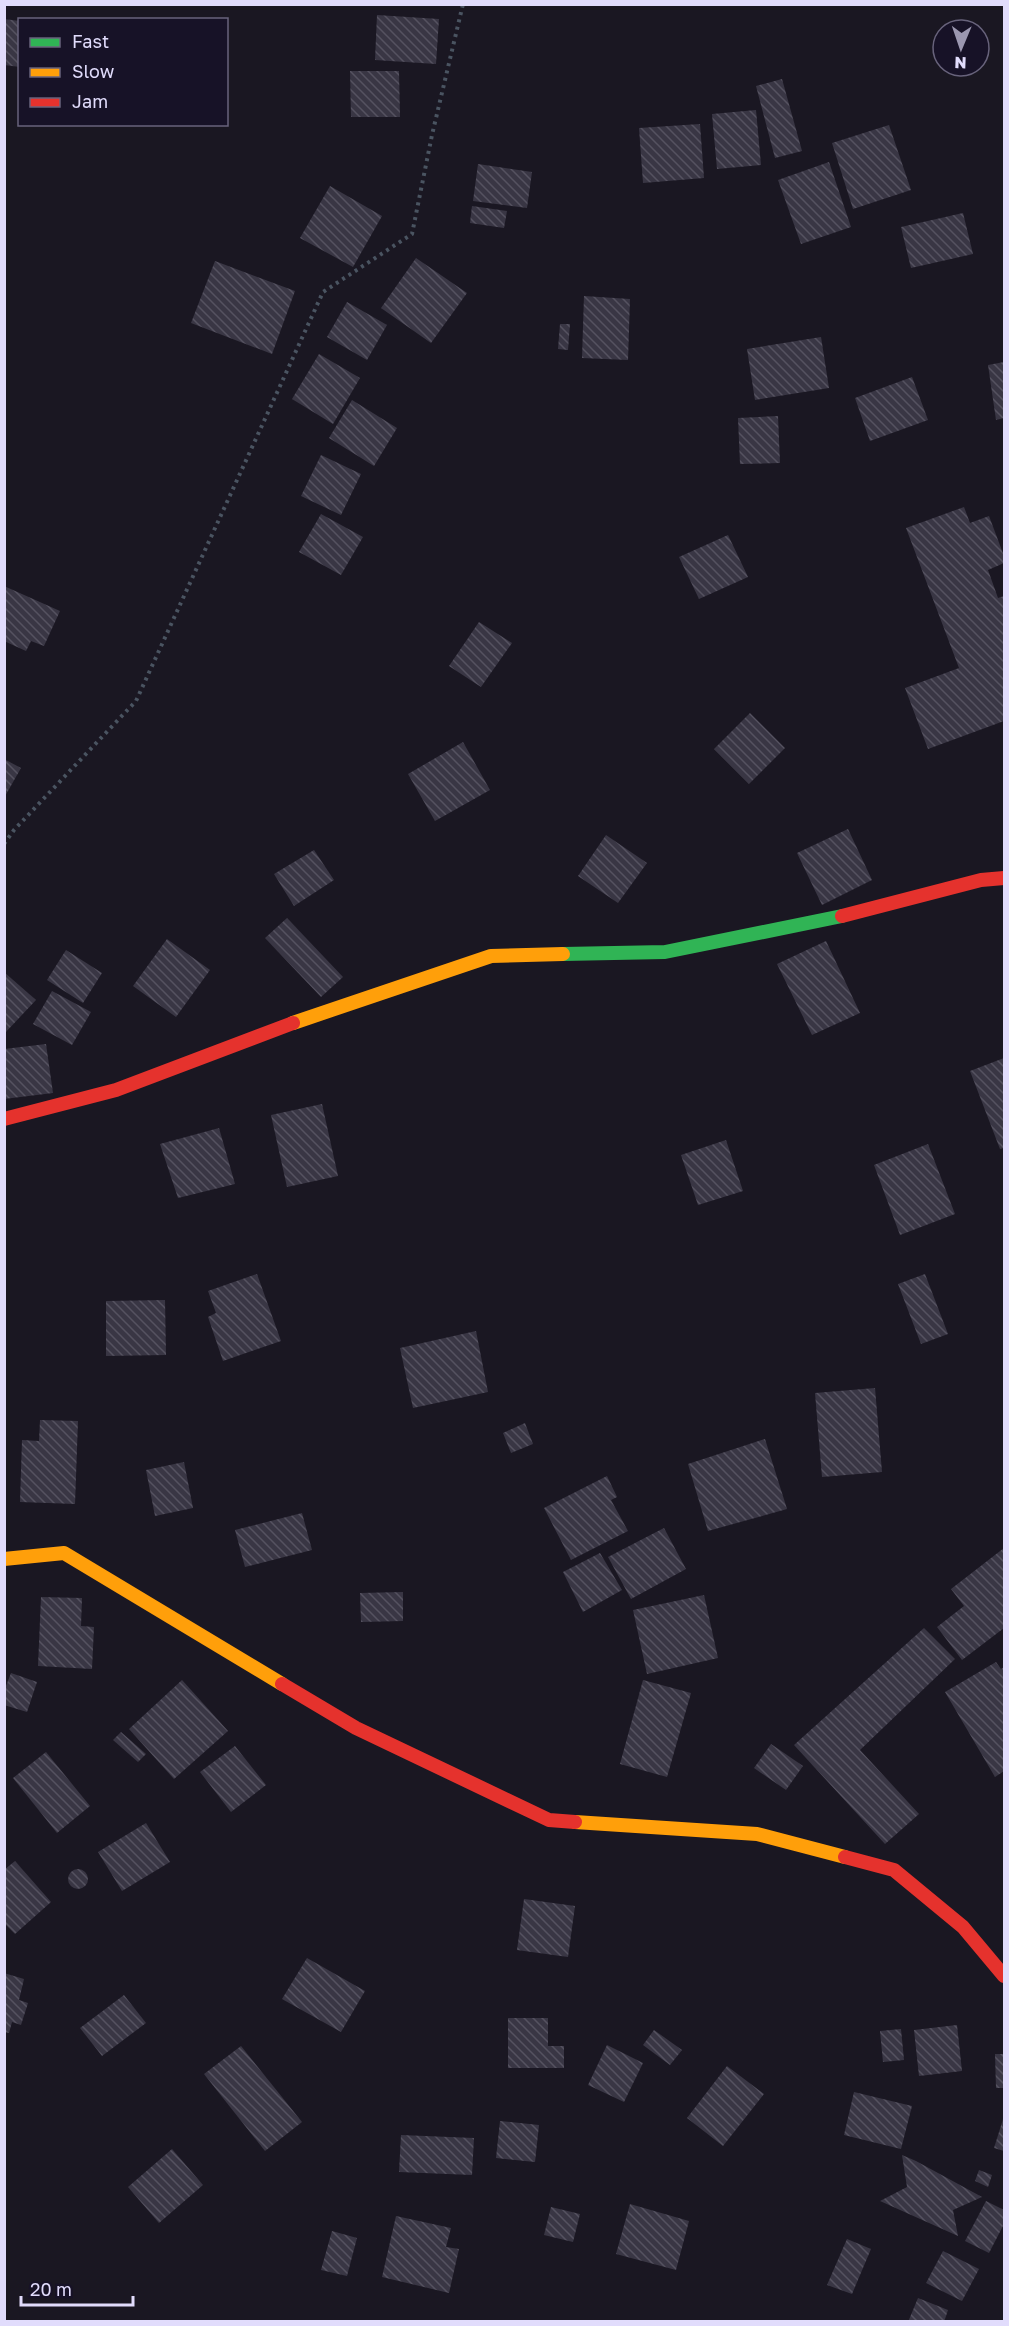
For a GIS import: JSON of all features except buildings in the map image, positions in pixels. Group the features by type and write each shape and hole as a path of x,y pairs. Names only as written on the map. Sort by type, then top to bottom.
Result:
{"street":[{"path":"4,1119 116,1090 326,1010 491,956 665,952 822,921 981,880 1005,878"},
{"path":"4,1558 64,1553 356,1728 549,1820 757,1834 894,1870 963,1927 1005,1976"}],"path":[{"path":"4,844 14,830 136,701 323,292 412,234 432,135 463,4"}],"traffic: fast":[{"path":"563,954 665,952 842,916"}],"traffic: slow":[{"path":"293,1023 491,956 563,954"},
{"path":"4,1559 64,1553 282,1684"},
{"path":"575,1822 757,1834 845,1857"}],"traffic: jam":[{"path":"842,916 981,880 1004,878"},
{"path":"4,1119 116,1090 293,1023"},
{"path":"282,1684 356,1728 549,1820 575,1822"},
{"path":"845,1857 894,1870 963,1927 1004,1976"}]}
